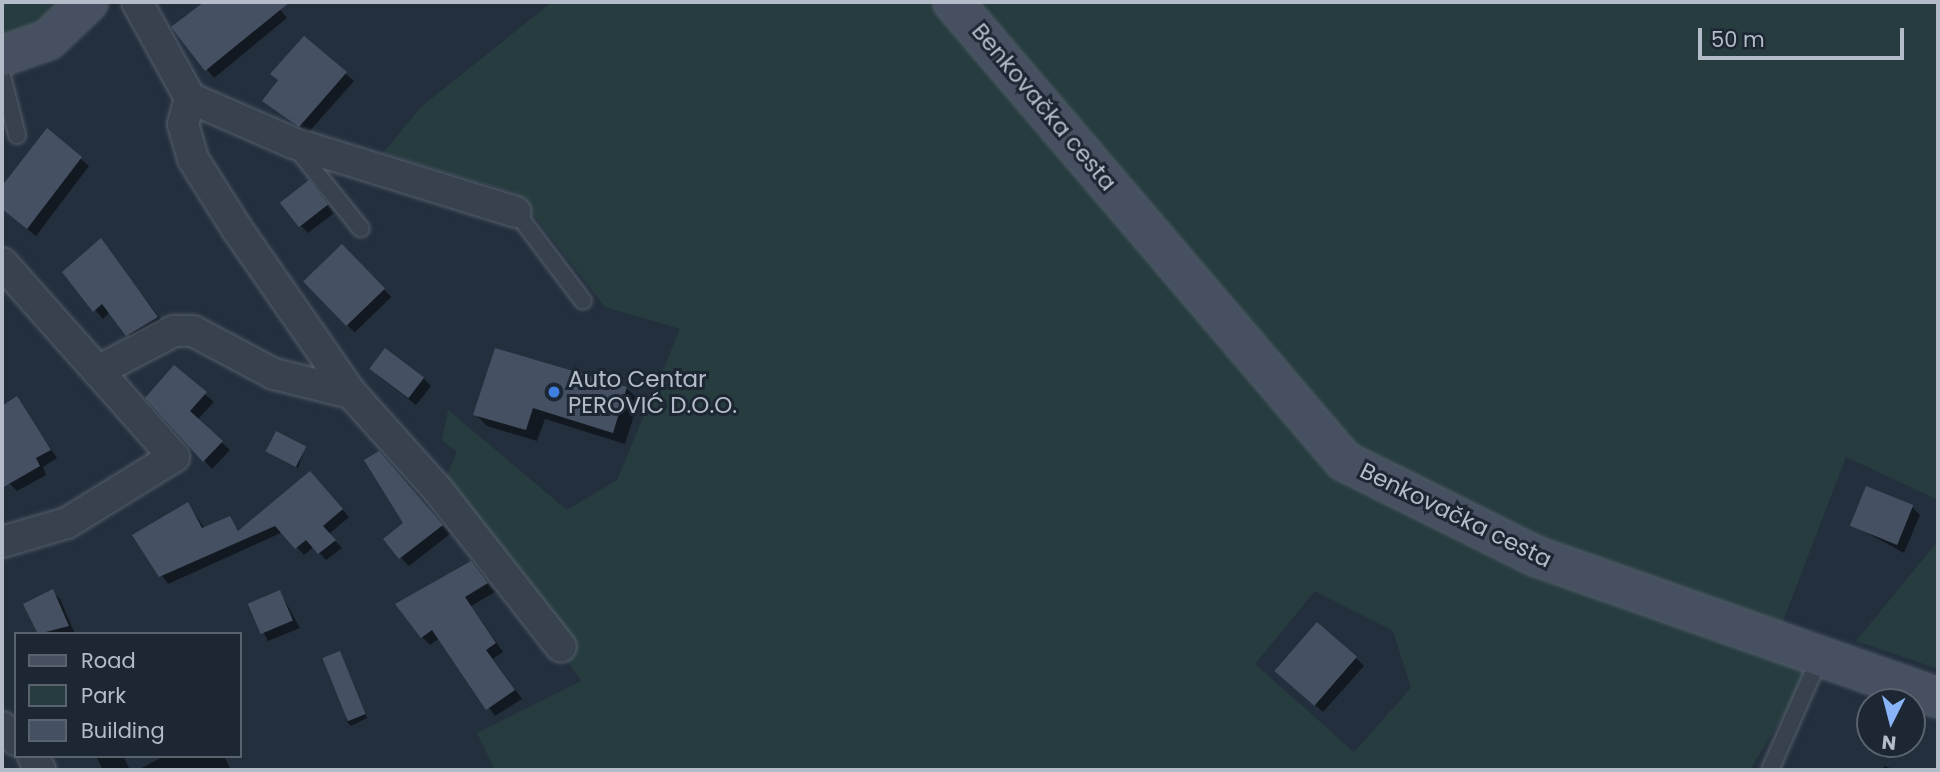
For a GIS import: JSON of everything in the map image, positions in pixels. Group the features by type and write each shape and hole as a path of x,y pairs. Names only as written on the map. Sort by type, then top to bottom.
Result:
{"main road":[{"path":"2,56 48,40 88,2"},
{"name":"Benkovačka cesta","path":"953,2 1344,461 1535,555 1938,698"}],"street":[{"path":"137,2 190,98 293,143 516,212"},
{"path":"190,98 183,124 194,159 351,393 438,490 562,647"},
{"path":"2,263 174,457 67,523 2,542"},
{"path":"98,371 174,331 193,331 274,374 351,393"}],"lane":[{"path":"2,76 17,135"},
{"path":"293,143 361,229"},
{"path":"516,212 583,302"},
{"path":"1770,770 1820,657"}],"green space":[{"path":"2,2 88,2 2,56"},
{"path":"552,2 1938,2 1938,500 1846,457 1775,642 1820,657 1750,770 495,770 477,733 581,681 445,479 457,452 442,440 448,410 567,510 617,480 680,329 605,307 517,194 383,153 421,107","holes":["1315,591 1393,631 1411,688 1354,752 1255,664"]},
{"path":"1938,541 1938,669 1856,641"}],"building":[{"path":"204,2 290,2 205,71 171,27"},
{"path":"304,36 347,72 299,127 262,101 278,80 270,74"},
{"path":"47,128 82,157 27,229 2,209 2,186"},
{"path":"309,180 328,204 299,227 280,203"},
{"path":"101,238 158,317 126,336 102,304 93,312 62,272"},
{"path":"342,244 385,289 346,326 303,282"},
{"path":"385,348 424,377 408,398 369,369"},
{"path":"495,348 627,387 613,433 533,408 526,430 473,415"},
{"path":"174,365 207,392 190,411 223,441 203,462 145,398"},
{"path":"17,396 51,450 36,458 40,466 2,488 2,406"},
{"path":"276,431 306,446 296,467 266,451"},
{"path":"379,451 443,525 399,559 383,539 403,523 364,460"},
{"path":"310,471 343,509 323,526 336,540 318,554 306,540 295,549 275,526 159,577 132,535 188,502 202,528 230,516 238,531"},
{"path":"1866,486 1913,505 1897,545 1850,526"},
{"path":"471,561 488,583 465,597 496,643 486,650 515,690 486,710 432,630 421,638 395,604"},
{"path":"53,589 69,626 37,632 23,604"},
{"path":"280,590 293,620 261,634 248,604"},
{"path":"1317,622 1357,657 1314,706 1274,671"},
{"path":"340,651 365,714 348,721 322,658"}],"place":[{"name":"Auto Centar PEROVIĆ D.O.O.","path":"554,392"}]}
